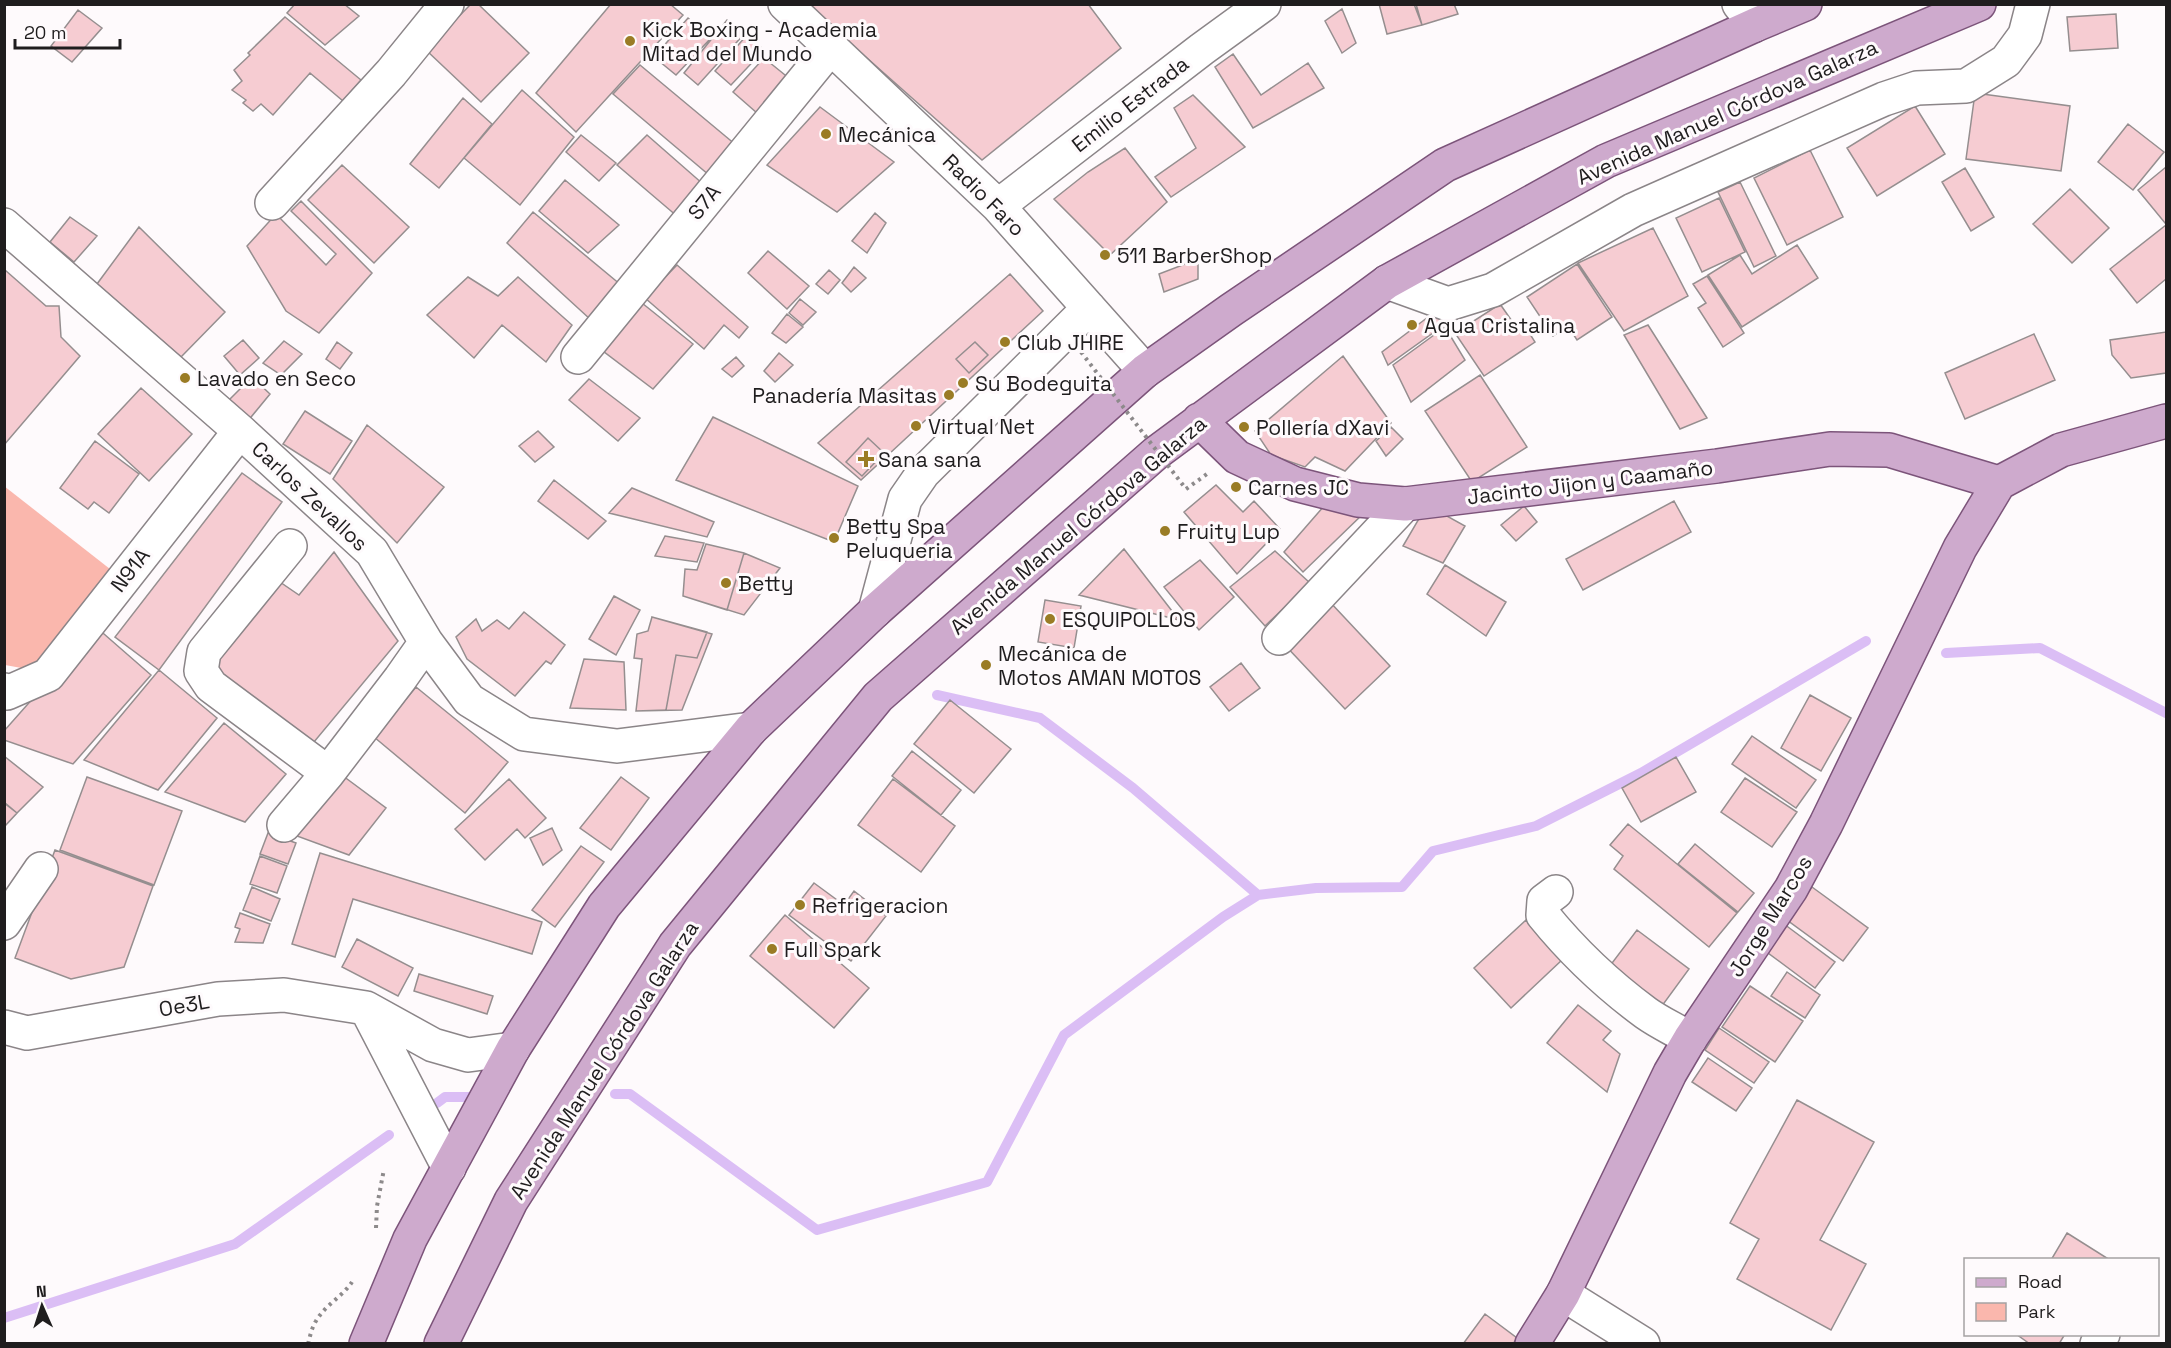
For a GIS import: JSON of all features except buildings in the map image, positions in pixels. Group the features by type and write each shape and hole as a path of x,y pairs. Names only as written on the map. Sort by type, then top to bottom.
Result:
{"main road":[{"path":"366,1344 410,1239 513,1049 604,906 751,729 875,611 1145,371 1445,165 1747,15 1806,4"},
{"name":"Avenida Manuel Córdova Galarza","path":"441,1344 511,1202 675,945 878,697 1156,453 1387,282 1606,161 1979,4"},
{"name":"Jacinto Jijon y Caamaño","path":"1199,420 1237,457 1295,484 1358,500 1405,504 1717,466 1830,449 1889,450 1999,483"},
{"path":"1999,483 2061,450 2166,421"},
{"name":"Jorge Marcos","path":"1532,1344 1563,1294 1670,1073 1690,1039 1791,889 1826,824 1960,548 1999,483"}],"street":[{"path":"273,203 391,73 447,4"},
{"name":"Radio Faro","path":"785,4 998,206 1145,371"},
{"name":"Emilio Estrada","path":"998,206 1264,4"},
{"path":"1387,282 1448,303 1493,290 1633,210 1884,99 1917,88 1966,86 2006,61 2025,35 2033,4"},
{"name":"S7A","path":"578,357 831,47"},
{"name":"Carlos Zevallos","path":"4,225 240,431 372,552 426,642 469,700 524,734 617,746 751,729"},
{"path":"875,611 905,499 923,473 1089,309"},
{"name":"N91A","path":"6,692 48,675 240,431"},
{"path":"1279,638 1405,504"},
{"path":"290,546 204,652 201,671 211,686 328,773"},
{"path":"284,825 328,773 400,680 426,642"},
{"path":"4,923 41,869"},
{"path":"1556,891 1544,901 1543,915 1564,942 1647,1013 1690,1039"},
{"name":"Oe3L","path":"4,1027 27,1033 218,999 284,995 366,1008 434,1045 468,1055 513,1049"},
{"path":"366,1008 449,1168"},
{"path":"1563,1294 1643,1344"}],"path":[{"path":"1081,352 1186,489"},
{"path":"375,1234 377,1206 384,1169"},
{"path":"308,1344 315,1322 332,1302 345,1292 355,1278"}],"green space":[{"path":"4,486 110,569 51,656 27,669 5,665"}],"waterway":[{"path":"615,1094 630,1094 817,1230 987,1182 1064,1035 1223,917 1258,895 1316,888 1402,887 1433,851 1536,826 1641,773 1866,641"},
{"path":"1946,653 2040,648 2166,713"},
{"path":"937,695 1040,718 1133,788 1258,895"},
{"path":"437,1103 445,1097 473,1097"},
{"path":"4,1318 235,1244 389,1135"}],"place":[{"name":"Kick Boxing - Academia Mitad del Mundo","path":"630,41"},
{"name":"Mecánica","path":"826,134"},
{"name":"511 BarberShop","path":"1105,255"},
{"name":"Agua Cristalina","path":"1412,325"},
{"name":"Club JHIRE","path":"1005,342"},
{"name":"Lavado en Seco","path":"185,378"},
{"name":"Su Bodeguita","path":"963,383"},
{"name":"Panadería Masitas","path":"949,395"},
{"name":"Virtual Net","path":"916,426"},
{"name":"Pollería dXavi","path":"1244,427"},
{"name":"Sana sana","path":"866,459"},
{"name":"Carnes JC","path":"1236,487"},
{"name":"Fruity Lup","path":"1165,531"},
{"name":"Betty Spa Peluqueria","path":"834,538"},
{"name":"Betty","path":"726,583"},
{"name":"ESQUIPOLLOS","path":"1050,619"},
{"name":"Mecánica de Motos AMAN MOTOS","path":"986,665"},
{"name":"Refrigeracion","path":"800,905"},
{"name":"Full Spark","path":"772,949"}]}
